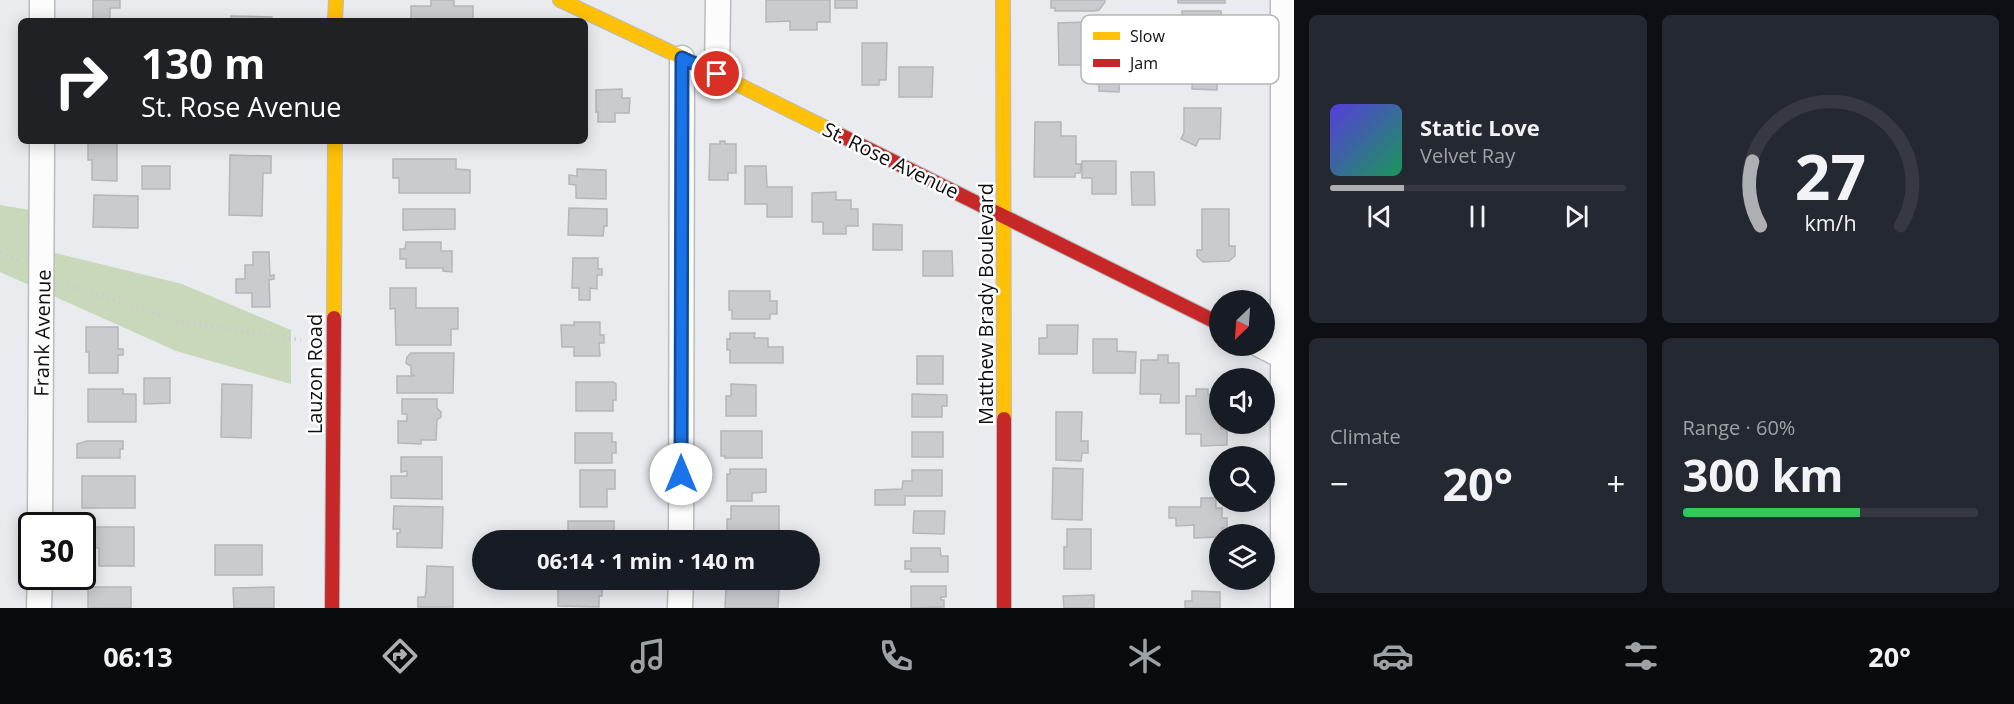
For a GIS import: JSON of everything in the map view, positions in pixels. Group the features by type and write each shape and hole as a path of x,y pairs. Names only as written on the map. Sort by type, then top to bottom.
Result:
{"street":[{"path":"42,0 42,18"},
{"path":"336,0 336,18"},
{"name":"St. Rose Avenue","path":"560,0 717,74 1209,318"},
{"path":"717,74 718,0"},
{"name":"Matthew Brady Boulevard","path":"1003,0 1004,608"},
{"path":"1283,0 1289,359 1283,608"},
{"path":"681,530 682,58"},
{"name":"Frank Avenue","path":"40,512 42,144"},
{"name":"Lauzon Road","path":"332,608 335,144"},
{"path":"1275,352 1289,359"},
{"path":"39,608 40,590"},
{"path":"681,590 681,608"}],"path":[{"path":"0,252 26,265"},
{"path":"56,280 176,321 301,340"}],"green space":[{"path":"0,205 42,212 43,250 182,284 291,330 291,384 176,351 0,272"}],"building":[{"path":"93,0 120,0 120,8 110,8 110,18 93,18"},
{"path":"431,0 454,0 454,6 473,6 473,18 411,18 411,6 431,6"},
{"path":"766,0 830,0 830,22 817,22 817,30 790,30 790,21 766,22"},
{"path":"835,0 857,0 857,8 835,8"},
{"path":"1051,0 1105,0 1105,2 1099,10 1094,11 1055,11 1055,8 1051,8"},
{"path":"1178,0 1225,0 1225,3 1178,3"},
{"path":"1182,11 1221,11 1221,15 1182,15"},
{"path":"231,16 272,17 272,18 231,18"},
{"path":"1081,22 1081,65 1059,65 1058,23"},
{"path":"862,43 887,43 886,80 879,80 879,85 862,85"},
{"path":"899,67 933,67 932,97 899,97"},
{"path":"1096,84 1119,84 1119,92 1099,91 1099,85"},
{"path":"1192,84 1217,84 1217,90 1192,89"},
{"path":"622,89 622,98 630,98 629,113 615,113 615,122 598,122 596,90"},
{"path":"1184,108 1221,108 1220,139 1199,139 1196,146 1181,139 1184,133"},
{"path":"1035,122 1061,122 1061,136 1076,136 1076,164 1081,164 1080,173 1075,173 1075,177 1034,177"},
{"path":"720,141 725,141 725,144 736,144 736,173 728,173 728,180 709,180 710,144 720,144"},
{"path":"88,144 117,144 117,181 92,180 92,160 88,160"},
{"path":"230,155 271,156 271,173 263,173 262,216 229,215"},
{"path":"393,159 456,159 456,169 470,170 470,193 399,193 399,178 393,178"},
{"path":"1082,161 1116,161 1116,194 1092,194 1092,178 1082,178"},
{"path":"142,166 170,166 170,189 142,189"},
{"path":"745,166 766,166 767,187 792,187 792,217 767,217 767,204 745,204"},
{"path":"577,169 606,170 606,199 576,198 576,185 569,184 569,175 577,176"},
{"path":"1131,172 1154,172 1155,205 1132,205"},
{"path":"836,192 836,200 851,200 851,209 858,209 858,226 846,226 846,234 823,234 823,222 812,222 812,193"},
{"path":"94,195 138,196 138,228 93,227"},
{"path":"569,208 607,209 607,226 604,226 603,236 568,235"},
{"path":"403,209 455,209 455,229 403,230"},
{"path":"1202,209 1229,209 1229,246 1235,246 1235,256 1229,261 1203,262 1197,256 1197,250 1202,250"},
{"path":"873,224 902,225 902,250 873,250"},
{"path":"406,242 441,242 441,251 452,251 452,272 443,271 443,268 406,268 406,259 400,259 400,249 405,249"},
{"path":"923,251 952,251 953,276 923,276"},
{"path":"253,252 269,252 270,276 274,275 274,279 269,280 270,307 252,307 252,293 236,293 236,279 245,279 245,265 253,265"},
{"path":"573,258 598,258 598,269 602,269 602,275 597,275 597,289 590,288 590,300 579,300 579,288 572,288"},
{"path":"390,288 416,288 416,308 458,308 458,329 451,329 451,345 396,345 395,308 390,309"},
{"path":"729,291 770,291 770,301 777,301 777,314 770,314 770,319 732,319 732,310 729,310"},
{"path":"574,322 600,322 600,335 604,335 604,343 599,343 600,356 574,356 574,347 562,347 561,325 574,325"},
{"path":"1047,325 1078,325 1077,354 1039,354 1039,338 1047,338"},
{"path":"86,327 118,327 118,349 123,349 123,355 118,355 118,373 89,373"},
{"path":"730,333 755,333 754,338 768,338 768,347 783,347 783,363 730,363 727,339 730,339"},
{"path":"1093,339 1117,339 1117,351 1136,352 1135,373 1093,373"},
{"path":"411,353 454,353 453,393 397,393 397,376 415,376 411,374 411,366 406,363"},
{"path":"1158,355 1168,355 1168,363 1179,363 1179,403 1160,403 1161,394 1140,394 1141,360 1158,360"},
{"path":"917,356 943,356 943,384 917,384"},
{"path":"144,378 170,378 170,403 144,404"},
{"path":"576,382 613,382 616,384 613,411 576,411"},
{"path":"222,384 252,385 251,438 221,437"},
{"path":"731,384 756,385 756,416 726,416 726,396 731,396"},
{"path":"88,389 123,389 123,394 136,394 136,422 88,422"},
{"path":"1196,389 1208,389 1209,434 1227,434 1227,445 1201,446 1201,434 1186,434 1186,396 1196,396"},
{"path":"912,394 947,395 947,406 942,406 942,417 912,417"},
{"path":"402,399 437,399 437,408 441,412 441,417 437,420 436,440 421,440 421,444 398,443 398,421 407,421 407,414 402,414"},
{"path":"1056,412 1082,412 1081,441 1088,441 1088,453 1082,453 1081,461 1056,460"},
{"path":"721,431 762,431 762,458 725,458 721,456"},
{"path":"912,432 943,432 943,457 912,457"},
{"path":"575,433 612,433 612,442 616,442 616,453 612,453 612,463 575,463"},
{"path":"87,441 123,441 120,458 77,458 77,444"},
{"path":"401,457 442,457 442,499 391,498 391,476 407,476 407,471 401,472"},
{"path":"1053,468 1083,469 1082,520 1052,519"},
{"path":"730,469 766,469 766,492 752,493 752,501 727,501 727,474 730,474"},
{"path":"580,470 615,470 615,489 607,489 607,507 580,507"},
{"path":"912,470 942,470 942,496 905,496 905,505 875,505 875,490 902,489 903,481 912,481"},
{"path":"82,476 135,476 135,508 82,508"},
{"path":"1201,498 1209,498 1209,512 1222,512 1222,518 1227,518 1227,524 1209,524 1209,537 1194,538 1194,525 1176,526 1176,518 1169,518 1169,507 1201,507"},
{"path":"394,506 443,507 442,548 397,547 397,533 400,533 400,529 393,529"},
{"path":"731,506 779,506 779,530 727,530 727,519 731,519"},
{"path":"914,511 945,511 944,534 913,533"},
{"path":"568,521 614,521 614,530 568,530"},
{"path":"96,527 134,527 134,566 99,566 99,548 96,548"},
{"path":"1067,529 1091,529 1091,569 1064,569"},
{"path":"215,545 262,545 262,575 215,575"},
{"path":"911,548 940,548 941,556 948,556 948,572 911,572 911,569 905,569 905,561 911,561"},
{"path":"427,566 453,567 453,607 418,607 418,597 425,597"},
{"path":"911,586 946,586 946,597 941,597 941,600 944,600 944,607 911,608"},
{"path":"96,587 131,587 131,608 88,608 88,590 96,590"},
{"path":"274,587 274,608 234,608 233,588"},
{"path":"558,590 602,590 602,596 599,596 599,607 558,606"},
{"path":"726,590 779,590 778,608 725,608"},
{"path":"1192,591 1220,592 1220,608 1185,608 1185,601 1192,601"},
{"path":"1094,595 1094,608 1064,608 1063,596"}],"traffic: slow":[{"path":"335,18 336,0"},
{"path":"560,0 842,136"},
{"path":"1003,0 1004,419"},
{"path":"334,318 335,144"}],"traffic: jam":[{"path":"842,136 1209,319"},
{"path":"332,608 334,318"},
{"path":"1004,419 1004,608"}],"route":[{"path":"681,474 682,58 717,74"}]}
